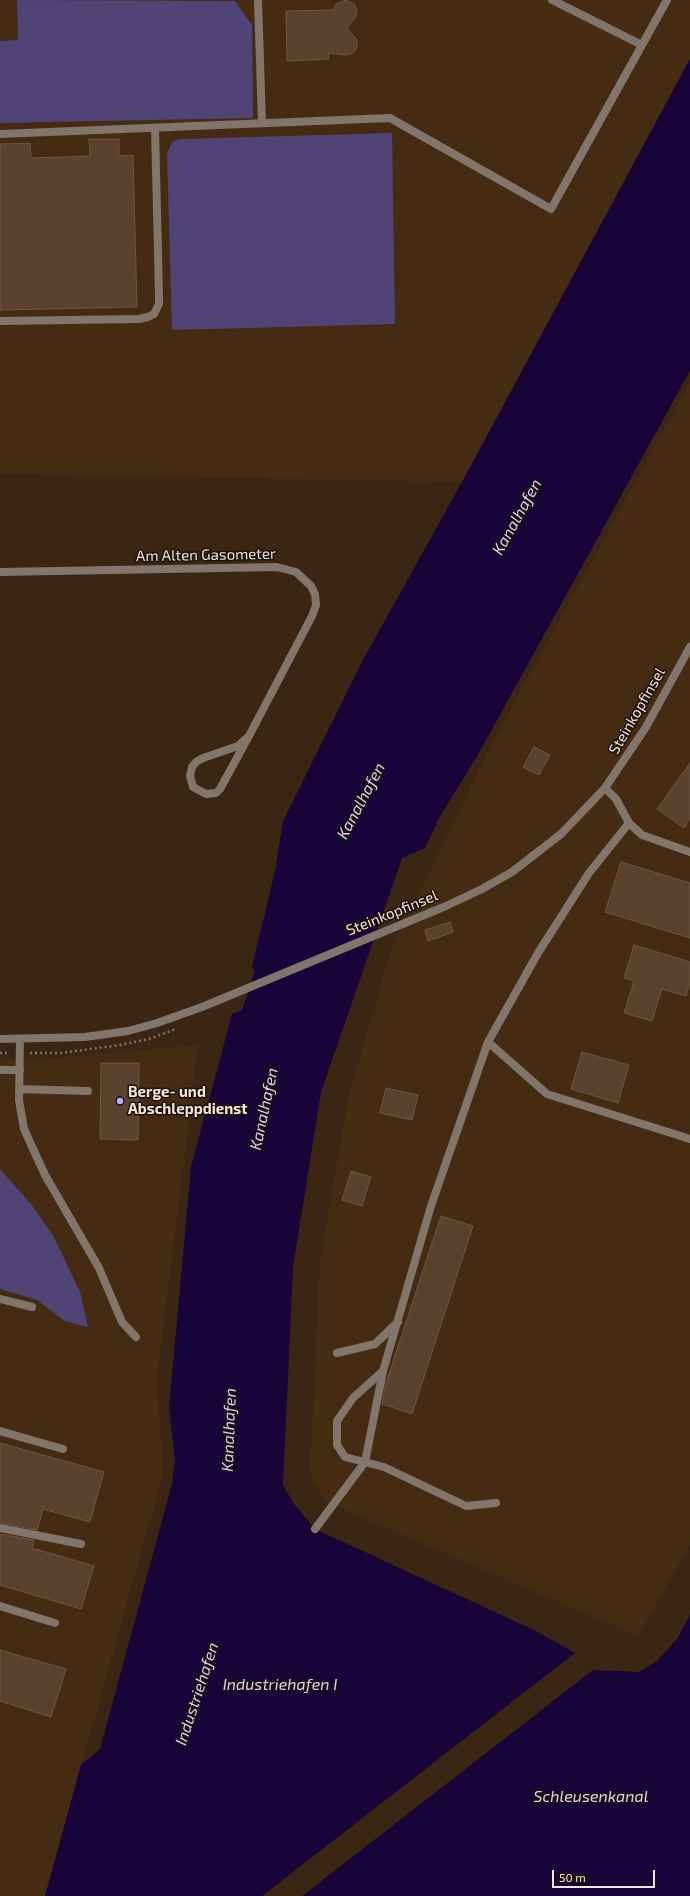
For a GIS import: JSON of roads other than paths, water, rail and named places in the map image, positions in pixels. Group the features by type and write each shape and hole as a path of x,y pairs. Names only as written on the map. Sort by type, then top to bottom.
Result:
{"street":[{"path":"258,0 262,123"},
{"path":"552,0 642,45"},
{"path":"0,134 390,118 551,209 667,0"},
{"path":"0,322 139,319 148,318 154,314 159,304 160,296 155,128"},
{"name":"Am Alten Gasometer","path":"0,572 277,567 296,572 311,586 315,594 314,610 249,736 220,789 216,793 206,794 193,787 190,776 192,767 196,762 203,758 238,746 249,736"},
{"name":"Steinkopfinsel","path":"0,1039 69,1039 114,1033 157,1023 202,1007 412,920 468,896 512,872 561,834 605,788 646,727 690,647"},
{"path":"605,788 616,799 629,823 642,835 690,852"},
{"path":"315,1529 366,1462 383,1371 431,1206 488,1042 538,953 589,874 629,823"},
{"path":"20,1040 19,1089 20,1111 24,1129 40,1165 86,1243 105,1281 122,1322 136,1337"},
{"path":"488,1042 547,1094 690,1140"},
{"path":"0,1070 20,1070"},
{"path":"19,1089 88,1091"},
{"path":"0,1299 32,1307"},
{"path":"337,1353 375,1344 398,1322"},
{"path":"383,1371 353,1398 337,1421 337,1445 345,1457 384,1467 466,1506 496,1503"},
{"path":"0,1431 63,1449"},
{"path":"0,1528 81,1544"},
{"path":"0,1606 54,1623"}],"water":[{"path":"690,59 690,371 476,758 439,818 425,848 402,858 321,1092 293,1267 283,1485 294,1504 315,1529 536,1631 575,1653 262,1896 45,1896 81,1765 100,1749 172,1484 175,1460 169,1407 191,1167 232,1014 242,1010 255,971 252,967 275,871 283,821 364,658 462,482"},
{"name":"Schleusenkanal","path":"690,1615 690,1896 302,1896 593,1670 639,1672 657,1661 677,1639"}],"place":[{"name":"Berge- und Abschleppdienst","path":"120,1101"}],"water label":[{"name":"Kanalhafen","path":"517,517"},
{"name":"Kanalhafen","path":"361,801"},
{"name":"Kanalhafen","path":"264,1109"},
{"name":"Kanalhafen","path":"229,1430"},
{"name":"Industriehafen I","path":"280,1685"},
{"name":"Industriehafen","path":"197,1694"}]}
